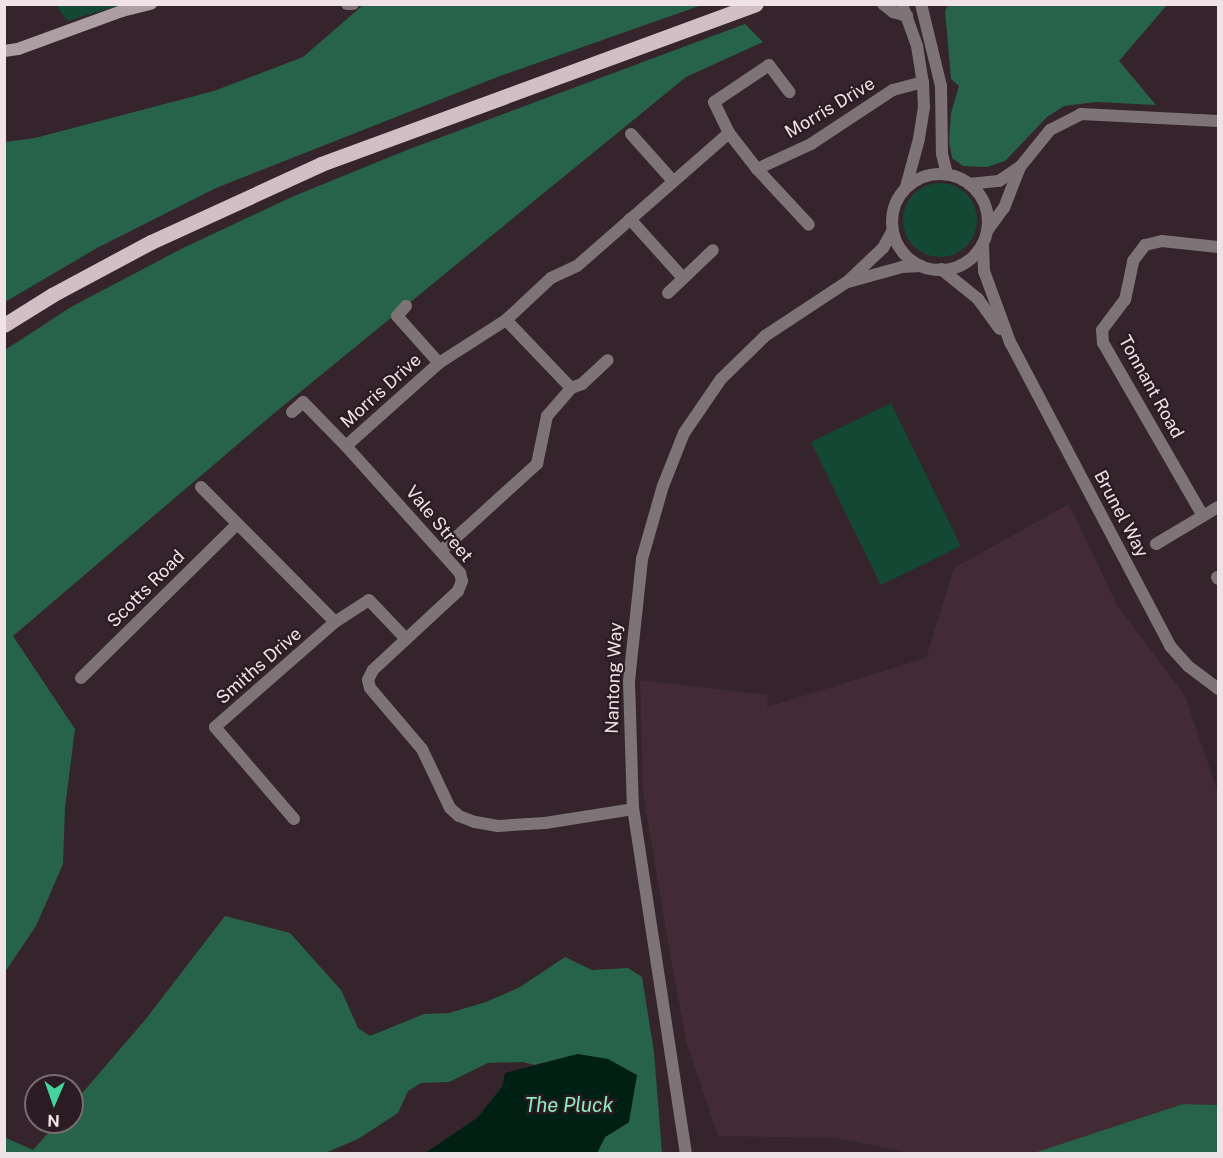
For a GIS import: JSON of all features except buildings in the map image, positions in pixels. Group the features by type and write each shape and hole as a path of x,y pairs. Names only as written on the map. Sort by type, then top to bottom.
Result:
{"main road":[{"path":"4,51 18,49 88,22 151,4"},
{"path":"4,325 52,295 152,242 321,164 755,4"}],"street":[{"path":"347,4 353,4"},
{"path":"883,4 892,12 904,10 917,46 923,82 922,125 906,187 897,200 892,216 892,232 903,252 921,266 942,269 965,262 1004,208 1020,167"},
{"path":"921,4 941,86 942,154 947,174"},
{"name":"Morris Drive","path":"789,92 769,65 714,102 729,133 757,169 809,225"},
{"name":"Morris Drive","path":"757,169 811,144 893,90 923,82"},
{"path":"969,184 999,181 1020,167 1050,130 1081,114 1218,121"},
{"name":"Morris Drive","path":"346,446 439,363 506,320 551,278 577,266 729,133"},
{"path":"631,134 674,181"},
{"path":"906,187 931,174 947,174 969,184 985,205 985,237"},
{"path":"630,219 683,278"},
{"name":"Nantong Way","path":"686,1154 633,809 628,681 642,559 663,486 684,433 721,379 765,336 847,282 882,248 892,232"},
{"name":"Brunel Way","path":"985,237 984,270 1010,342 1170,646 1188,666 1218,689"},
{"name":"Tonnant Road","path":"1203,516 1103,343 1102,330 1125,300 1133,261 1145,245 1162,241 1218,247"},
{"path":"668,293 712,250"},
{"name":"Nantong Way","path":"847,282 902,267 921,266"},
{"name":"Brunel Way","path":"942,269 978,299 1010,342"},
{"name":"Morris Drive","path":"406,306 397,316 439,363"},
{"path":"506,320 571,388"},
{"path":"441,551 537,464 547,416 571,388 582,384 608,360"},
{"name":"Vale Street","path":"292,411 303,402 346,446 460,573 462,581 458,591 373,670 368,680 370,688 422,749 450,808 459,816 474,822 498,826 545,823 633,809"},
{"path":"201,487 236,525 335,622 369,600 406,639"},
{"path":"1156,544 1218,507"},
{"name":"Scotts Road","path":"81,678 236,525"},
{"name":"Smiths Drive","path":"294,819 215,727 335,622"}],"shaded area":[{"path":"56,5 121,5 67,21"},
{"path":"933,183 947,183 961,189 971,199 977,213 977,227 971,241 961,251 947,257 933,257 919,251 909,241 903,227 903,213 909,199 919,189"},
{"path":"891,403 961,546 881,585 811,442"},
{"path":"1069,504 1117,605 1185,696 1218,793 1218,1105 1183,1104 1034,1153 911,1153 836,1138 718,1136 687,1044 668,944 643,793 640,680 768,695 767,707 926,658 954,568"}],"green space":[{"path":"363,5 702,5 500,76 216,188 97,248 5,302 5,142 35,138 214,91 303,57"},
{"path":"948,5 1167,5 1119,61 1156,105 1096,102 1064,106 1047,117 1005,161 987,167 963,166 952,158 949,141 951,113 959,86 951,79 945,11"},
{"path":"745,24 763,42 686,77 272,415 13,636 75,729 65,808 63,864 36,926 5,972 5,350 71,307 183,248 294,196 407,150"},
{"path":"225,916 290,933 341,990 358,1028 370,1036 424,1014 449,1013 486,1002 520,987 565,957 592,970 628,968 642,977 654,1052 662,1153 597,1153 605,1137 629,1122 578,1054 534,1065 523,1062 488,1063 449,1082 421,1083 408,1091 398,1113 358,1139 325,1153 5,1153 4,1137 33,1150 47,1134 84,1134 84,1091 145,1020"},
{"path":"1183,1104 1218,1105 1218,1153 1034,1153"}],"water":[{"name":"The Pluck","path":"578,1054 608,1059 637,1075 629,1122 605,1137 597,1153 425,1153 477,1118 502,1087 505,1073"}]}
